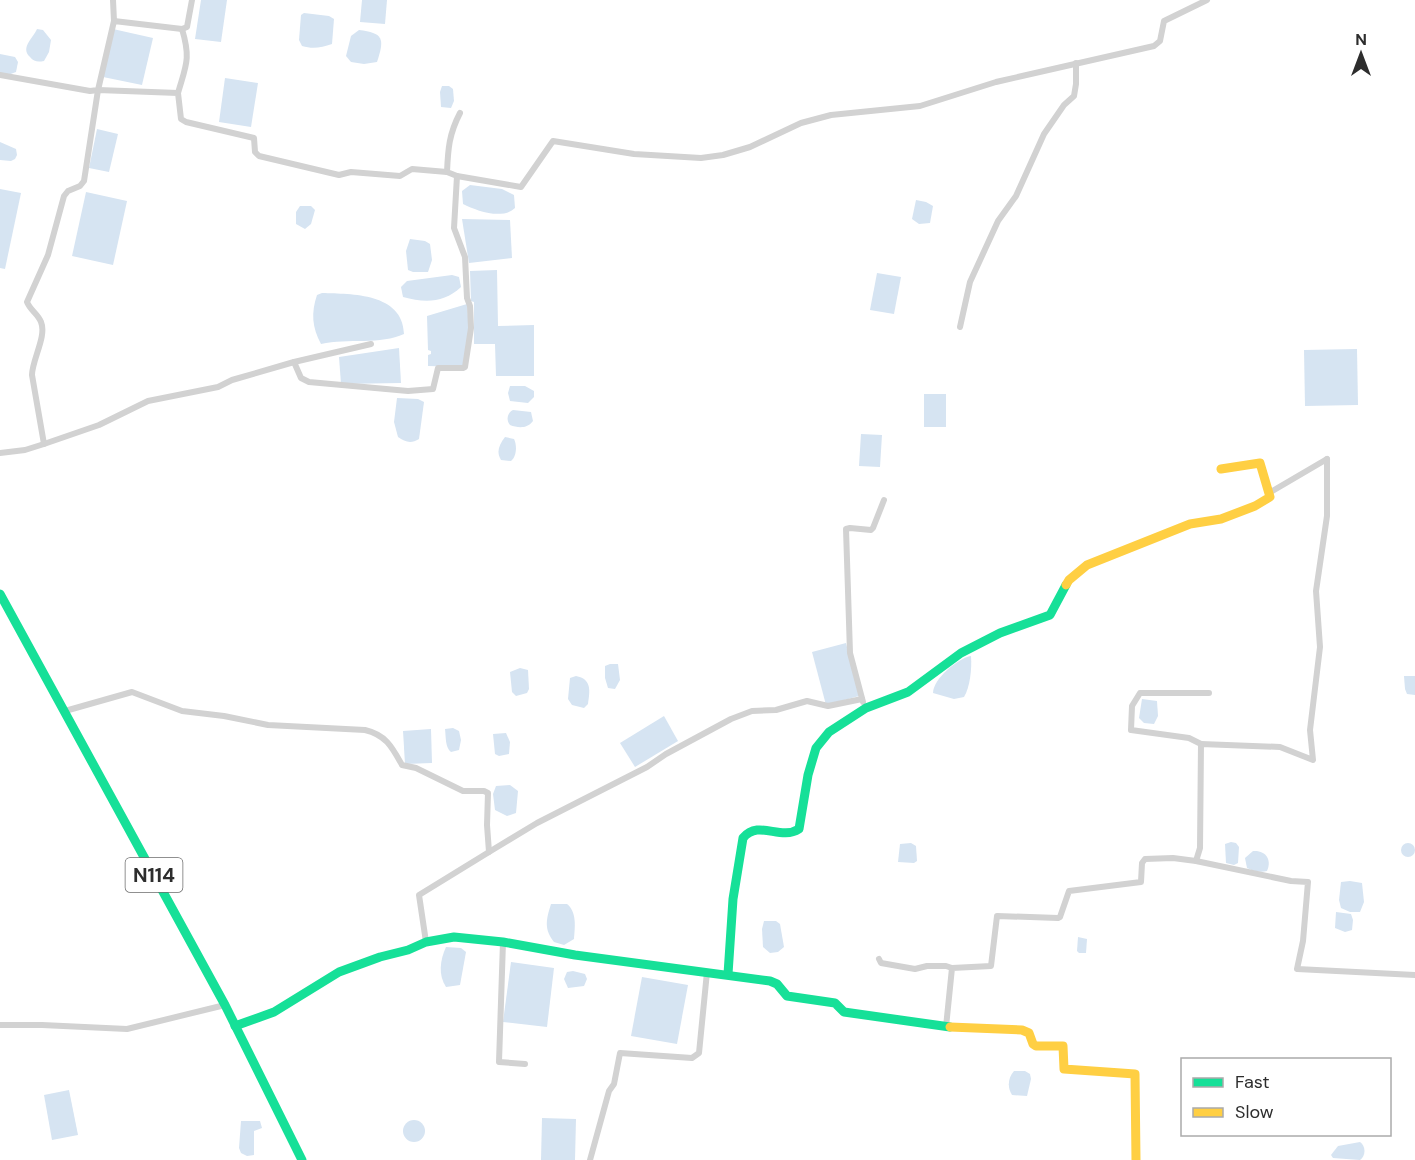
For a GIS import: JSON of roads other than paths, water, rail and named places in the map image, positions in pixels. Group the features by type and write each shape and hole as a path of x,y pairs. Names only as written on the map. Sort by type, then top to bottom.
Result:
{"main road":[{"path":"728,974 731,915 743,837 757,829 788,834 795,833 799,829 808,775 816,748 829,732 864,703 908,692 961,653 1000,633 1050,615 1069,580 1087,565 1190,524 1221,519 1270,497 1260,463 1221,469"},
{"name":"N114","path":"0,594 225,1005 302,1160"},
{"path":"235,1026 274,1012 339,972 426,942 454,937 728,974 770,981 777,984 787,996 834,1004 844,1012 946,1028 1027,1031 1034,1046 1063,1046 1064,1069 1135,1074 1136,1160"}],"street":[{"path":"44,444 32,367 42,325 27,302 48,255 64,196 68,190 80,186 84,181 98,90 114,21 112,0"},
{"path":"114,21 182,29 189,24 192,0"},
{"path":"182,29 187,44 186,71 178,93 181,119 186,122 254,138 255,152 259,156 339,175 351,172 400,176 412,169 447,172 457,176 521,187 553,141 634,154 701,158 723,154 750,147 801,123 831,116 920,106 996,82 1158,44 1164,21 1207,0"},
{"path":"960,327 970,282 998,221 1016,196 1044,134 1064,105 1074,96 1076,63"},
{"path":"0,75 20,80 98,90 178,93"},
{"path":"447,172 448,142 460,113"},
{"path":"294,363 301,378 309,382 408,391 433,389 438,368 465,367 471,328 465,257 454,228 457,176"},
{"path":"0,453 25,450 99,425 148,401 218,387 232,380 371,344"},
{"path":"1209,693 1140,693 1132,706 1131,729 1189,738 1201,744 1280,747 1313,760 1310,730 1320,647 1316,591 1327,516 1327,459 1269,493"},
{"path":"426,942 419,895 537,823 647,767 666,754 731,719 752,711 776,710 807,701 828,706 864,703 850,653 846,529 871,530 884,500"},
{"path":"65,711 132,692 182,711 224,716 268,725 364,730 377,733 383,737 402,765 416,768 463,792 484,791 488,793 489,852"},
{"path":"1196,861 1200,848 1201,744"},
{"path":"879,959 881,963 915,969 927,966 952,968 991,966 997,916 1058,918 1069,891 1141,882 1142,863 1145,859 1173,858 1281,880 1308,882 1303,941 1297,969 1415,975"},
{"path":"503,942 499,1062 525,1064"},
{"path":"946,1028 952,968"},
{"path":"590,1160 609,1091 614,1084 620,1053 692,1058 699,1053 707,972"},
{"path":"0,1025 127,1029 225,1005"}],"water":[{"path":"201,0 227,0 221,42 195,39"},
{"path":"362,0 387,0 385,24 360,22"},
{"path":"304,13 329,16 334,19 332,44 317,48 302,46 299,40 301,15"},
{"path":"37,29 43,30 51,40 49,52 44,61 33,60 26,50"},
{"path":"113,29 153,38 142,85 103,77"},
{"path":"359,30 373,33 380,38 381,47 377,62 364,64 351,62 346,56 351,36"},
{"path":"0,54 15,57 18,62 16,72 8,75 0,73"},
{"path":"225,78 258,83 251,127 219,122"},
{"path":"442,86 449,86 453,89 454,101 451,108 441,107"},
{"path":"97,129 118,134 109,172 89,168"},
{"path":"0,142 16,149 15,159 0,160"},
{"path":"470,185 502,189 514,195 515,208 510,212 497,214 482,212 463,204 462,191"},
{"path":"0,189 21,193 5,269 0,268"},
{"path":"86,192 127,201 113,265 72,256"},
{"path":"916,200 933,206 930,223 919,224 912,219"},
{"path":"300,206 311,206 315,210 311,224 305,229 296,224 296,212"},
{"path":"462,219 510,220 512,258 469,263"},
{"path":"410,239 430,244 432,260 428,272 408,270 406,251"},
{"path":"497,270 498,326 534,325 534,376 496,376 495,344 474,344 474,302 471,301 470,271"},
{"path":"877,273 901,277 894,314 870,310"},
{"path":"452,275 459,277 461,287 448,296 427,301 403,297 401,287 407,281"},
{"path":"322,293 361,296 386,303 395,310 404,334 385,339 321,344 314,326 313,314 317,295"},
{"path":"467,304 469,327 463,367 428,366 428,355 431,351 428,350 427,316"},
{"path":"399,348 401,383 341,384 339,357"},
{"path":"1357,349 1358,405 1305,406 1304,350"},
{"path":"510,386 525,386 534,391 534,397 528,403 510,401 508,393"},
{"path":"924,394 946,394 946,427 924,427"},
{"path":"397,398 418,399 424,402 419,439 416,441 408,442 398,437 394,422"},
{"path":"513,410 531,412 533,421 522,427 510,425 508,417"},
{"path":"861,434 882,435 880,467 859,466"},
{"path":"505,437 515,441 515,453 511,461 501,460 498,451"},
{"path":"846,643 859,696 826,705 812,652"},
{"path":"971,656 970,678 964,697 954,699 933,693 937,682 947,670"},
{"path":"618,664 620,680 615,689 608,688 605,678 605,666"},
{"path":"520,668 528,670 529,689 527,693 516,696 512,692 510,672"},
{"path":"576,676 585,680 589,686 588,704 584,708 572,705 568,699 570,678"},
{"path":"1404,676 1415,676 1415,695 1407,694"},
{"path":"1142,699 1157,701 1158,716 1154,724 1144,723 1139,718"},
{"path":"664,716 678,741 635,767 620,743"},
{"path":"453,728 459,731 461,740 459,750 451,752 447,745 445,729"},
{"path":"431,729 432,763 405,764 403,731"},
{"path":"506,733 510,742 509,754 499,756 495,754 493,734"},
{"path":"510,785 518,791 516,813 507,816 495,810 493,794 496,786"},
{"path":"911,843 916,846 917,861 914,863 898,862 900,844"},
{"path":"1236,843 1239,847 1238,863 1234,865 1226,863 1225,844"},
{"path":"1405,843 1411,843 1415,850 1411,857 1405,857 1401,853 1401,847"},
{"path":"1253,851 1267,856 1269,863 1267,871 1247,868 1245,858"},
{"path":"1341,882 1362,883 1364,902 1360,912 1350,912 1341,908 1339,900"},
{"path":"551,904 567,904 574,915 574,939 564,945 554,942 547,928"},
{"path":"1336,912 1351,914 1352,930 1345,932 1335,928"},
{"path":"764,921 776,921 780,924 784,947 778,952 770,953 763,947"},
{"path":"1078,937 1087,939 1086,953 1077,951"},
{"path":"446,947 461,948 466,952 460,985 446,987 443,982 441,967"},
{"path":"511,962 554,968 547,1027 503,1022"},
{"path":"567,972 585,974 587,979 584,986 568,988 564,979"},
{"path":"642,977 688,985 677,1044 631,1036"},
{"path":"1014,1071 1025,1071 1030,1074 1027,1096 1012,1095 1010,1092 1010,1077"},
{"path":"69,1090 78,1135 52,1140 44,1095"},
{"path":"542,1118 576,1119 575,1160 541,1160"},
{"path":"414,1120 422,1123 425,1131 422,1139 414,1142 406,1139 403,1131 406,1123"},
{"path":"241,1121 260,1121 262,1128 254,1131 254,1155 247,1156 241,1153 239,1148"},
{"path":"1360,1142 1364,1151 1360,1160 1333,1158 1331,1155 1338,1146"}]}
